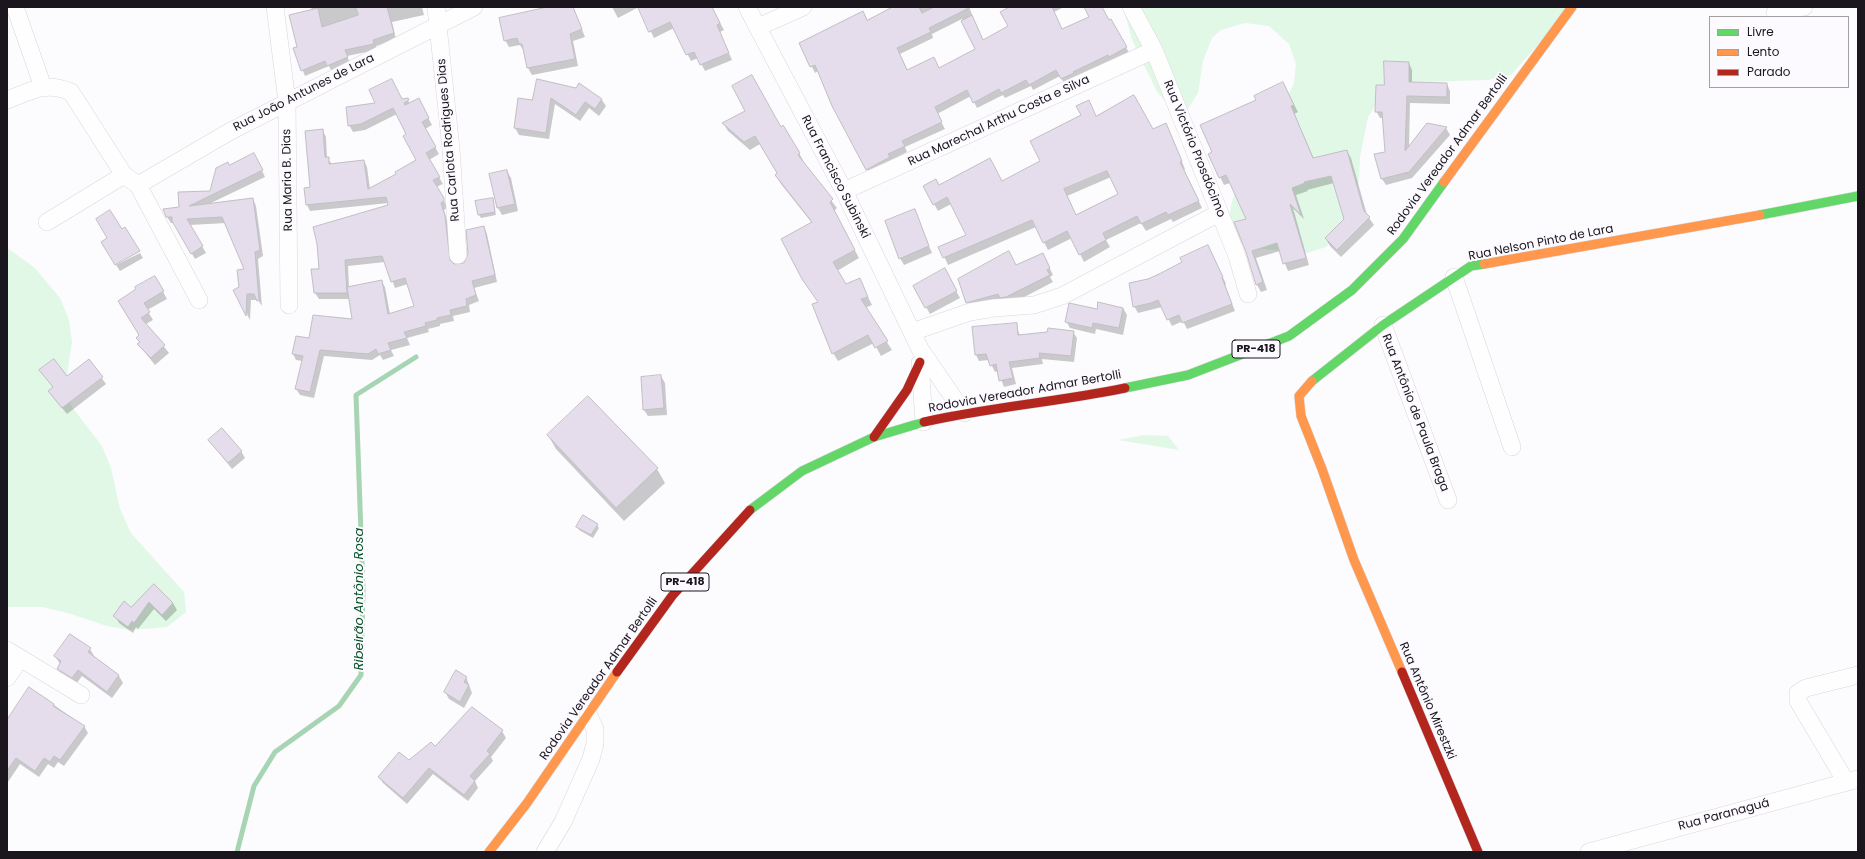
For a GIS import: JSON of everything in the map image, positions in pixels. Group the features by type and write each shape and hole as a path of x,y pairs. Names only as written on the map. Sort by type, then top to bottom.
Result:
{"main road":[{"name":"Rodovia Vereador Admar Bertolli","path":"489,852 527,802 619,668 672,596 747,512 802,471 874,437 924,422 964,413 1086,396 1188,375 1290,336 1352,290 1402,239 1572,7"},
{"name":"Rua Nelson Pinto de Lara","path":"1354,560 1322,469 1301,416 1299,396 1307,385 1383,325 1471,266 1785,211 1858,196"},
{"path":"874,437 907,390 920,355"},
{"name":"Rua Antônio Mirestzki","path":"1354,560 1478,852"}],"street":[{"path":"15,7 43,87"},
{"name":"Rua Maria B. Dias","path":"275,7 287,102 289,305"},
{"name":"Rua Carlota Rodrigues Dias","path":"436,7 451,149 458,255"},
{"name":"Rua João Antunes de Lara","path":"138,185 229,132 438,24 474,7"},
{"name":"Rua Francisco Subinski","path":"747,7 844,192 912,332 920,355 924,422"},
{"path":"758,27 803,7"},
{"name":"Rua Victório Prosdócimo","path":"1131,7 1154,50 1237,256 1248,294"},
{"path":"1774,12 1804,7"},
{"name":"Rua Marechal Arthu Costa e Silva","path":"844,192 1154,50"},
{"path":"7,100 43,87 59,87 72,92 124,175 138,185 199,300"},
{"path":"47,222 124,175"},
{"path":"912,332 970,312 1034,305 1062,296 1219,212"},
{"path":"1454,277 1512,447"},
{"name":"Rua Antônio de Paula Braga","path":"1383,325 1448,500"},
{"name":"Rua Francisco Subinski","path":"920,355 964,413"},
{"path":"7,678 14,654 81,696"},
{"path":"1852,780 1798,701 1798,693 1806,688 1858,675"},
{"path":"545,852 563,822 591,759 595,743 595,729 588,714"},
{"name":"Rua Paranaguá","path":"1589,852 1852,780"}],"green space":[{"path":"1123,7 1572,7 1511,75 1488,80 1420,82 1394,88 1381,97 1368,117 1360,157 1359,179 1350,213 1343,228 1326,247 1307,253 1263,249 1240,242 1229,217 1232,201 1248,158 1287,98 1294,83 1296,64 1289,44 1269,26 1245,23 1221,30 1212,38 1203,61 1198,93 1188,109 1172,109 1157,92 1132,40"},
{"path":"7,248 35,268 60,298 69,320 72,342 65,389 72,407 102,446 111,468 120,509 131,533 184,592 186,612 167,627 130,630 107,626 68,613 42,607 7,607"},
{"path":"1144,435 1168,436 1179,450 1118,440"}],"building":[{"path":"356,7 387,7 394,33 373,40 374,44 345,50 348,57 327,66 325,61 301,71 293,48 297,47 289,15 318,8 322,27 358,15"},
{"path":"548,7 573,7 582,29 570,34 575,59 527,68 522,44 519,44 517,38 504,41 499,18"},
{"path":"638,7 712,7 720,23 717,25 729,53 700,65 694,52 686,55 670,22 649,32"},
{"path":"893,7 919,7 922,13 934,7 971,7 929,28 931,32 897,48 907,70 934,57 939,68 975,49 961,21 972,15 983,40 1008,26 1000,12 1009,7 1052,7 1062,29 1089,17 1084,7 1102,7 1109,20 1111,19 1127,47 1061,79 1056,70 1029,85 1026,80 1001,93 999,89 973,103 967,90 935,107 942,122 902,141 905,146 888,154 890,157 866,170 832,106 815,65 810,67 799,43 863,11 867,20"},
{"path":"1384,61 1409,62 1409,82 1447,83 1447,97 1407,96 1405,151 1427,123 1447,127 1409,172 1381,179 1374,154 1385,152 1382,112 1375,112 1376,85 1384,85"},
{"path":"752,75 781,127 783,125 800,153 798,155 833,199 830,202 855,250 833,262 846,284 860,278 868,297 861,299 888,341 875,348 868,335 832,354 812,304 818,302 802,279 781,239 812,222 775,175 777,173 755,136 744,142 722,123 745,111 732,86"},
{"path":"392,79 402,99 408,98 409,100 404,103 405,105 419,98 429,118 422,122 436,147 426,153 440,177 433,180 444,198 444,201 441,203 445,216 450,260 454,264 464,263 468,254 466,230 484,226 495,275 472,281 476,295 466,299 467,306 450,310 451,315 437,318 437,320 425,323 426,326 404,332 407,338 388,343 391,350 378,354 376,349 368,354 320,350 310,392 295,389 303,356 292,354 296,336 309,338 313,315 352,319 347,287 382,280 388,314 414,306 405,278 391,282 382,256 345,260 347,293 314,293 311,269 319,269 317,244 313,227 388,205 386,197 306,205 304,188 310,187 305,131 323,129 325,157 329,157 329,164 364,160 368,189 396,174 395,172 416,160 403,136 406,134 393,108 361,124 348,126 346,107 375,103 369,90"},
{"path":"537,79 576,88 579,83 602,99 595,109 585,102 576,115 551,98 546,133 514,128 518,98 532,100"},
{"path":"1283,82 1294,105 1291,106 1313,158 1347,150 1364,211 1370,217 1337,250 1325,238 1344,219 1331,176 1304,182 1305,183 1292,188 1301,215 1290,204 1306,258 1283,264 1277,243 1252,251 1263,282 1256,285 1246,252 1234,222 1246,219 1226,175 1219,178 1208,154 1212,152 1200,125 1256,100 1254,96"},
{"path":"1134,95 1153,129 1166,123 1182,161 1180,162 1199,201 1168,215 1166,212 1141,224 1137,216 1103,233 1106,240 1079,255 1067,231 1043,243 1032,220 943,258 938,247 966,235 947,197 933,205 923,186 936,179 939,185 990,158 1002,181 1040,161 1030,141 1081,115 1076,106 1089,100 1096,116","holes":["1107,171 1118,194 1076,215 1064,189"]},
{"path":"254,153 263,170 189,206 253,198 260,250 255,252 259,300 257,301 254,294 247,294 246,316 233,290 239,287 237,270 244,269 222,217 187,219 203,246 191,254 172,221 172,217 166,217 163,209 179,207 178,192 210,191 216,168 228,162 229,165"},
{"path":"507,170 515,204 497,208 489,174"},
{"path":"493,198 495,212 478,215 475,201"},
{"path":"915,209 929,246 899,259 885,221"},
{"path":"110,210 122,229 125,227 140,251 115,265 101,242 107,238 96,219"},
{"path":"1208,245 1223,277 1222,278 1232,304 1182,323 1179,315 1167,320 1158,300 1133,307 1129,283 1148,279 1161,273 1182,262 1180,258"},
{"path":"1009,251 1016,265 1043,253 1050,268 1047,270 1050,275 1006,297 1000,298 998,294 966,303 958,279"},
{"path":"945,268 957,291 925,308 913,286"},
{"path":"155,276 164,291 144,303 150,312 141,318 165,345 151,358 137,344 140,342 136,338 139,335 118,301 136,289 135,287"},
{"path":"1098,302 1123,308 1119,328 1093,323 1092,328 1065,322 1069,303 1097,309"},
{"path":"1017,323 1018,335 1047,332 1048,328 1074,331 1071,356 1039,353 1040,358 1009,362 1013,378 999,381 996,364 990,366 986,354 975,355 972,327"},
{"path":"54,359 67,376 89,359 103,377 62,408 48,391 53,387 39,370"},
{"path":"661,375 664,408 643,410 641,377"},
{"path":"588,396 658,468 616,508 547,435"},
{"path":"222,428 242,451 228,463 208,440"},
{"path":"583,515 598,524 591,535 576,527"},
{"path":"154,584 173,603 162,615 149,602 134,623 132,621 128,627 113,616 124,601 131,607"},
{"path":"70,634 91,648 88,652 119,675 107,692 78,670 72,678 57,669 61,661 54,656"},
{"path":"456,670 467,677 464,682 469,685 460,702 444,692"},
{"path":"29,687 54,704 53,706 85,726 60,760 54,756 50,762 44,758 35,771 16,758 7,771 7,720"},
{"path":"472,707 503,730 487,751 490,754 470,776 475,781 464,795 429,768 403,798 378,777 399,752 409,760 431,742 435,746"}],"waterway":[{"name":"Ribeirão Antônio Rosa","path":"237,852 254,786 275,752 339,706 361,675 363,590 356,395 416,357"}],"traffic: fast":[{"path":"1125,388 1188,375 1289,336 1352,290 1403,239 1444,182"},
{"path":"1760,215 1858,196"},
{"path":"1312,381 1383,325 1471,266 1484,264"},
{"path":"750,510 802,471 874,437 924,422"}],"traffic: slow":[{"path":"1444,182 1572,7"},
{"path":"1484,264 1760,215"},
{"path":"1312,381 1299,396 1301,416 1322,469 1354,560 1402,672"},
{"path":"489,852 527,803 617,672"}],"traffic: jam":[{"path":"874,437 907,390 920,362"},
{"path":"924,422 974,412 1125,388"},
{"path":"617,672 672,596 750,510"},
{"path":"1402,672 1478,852"}]}
